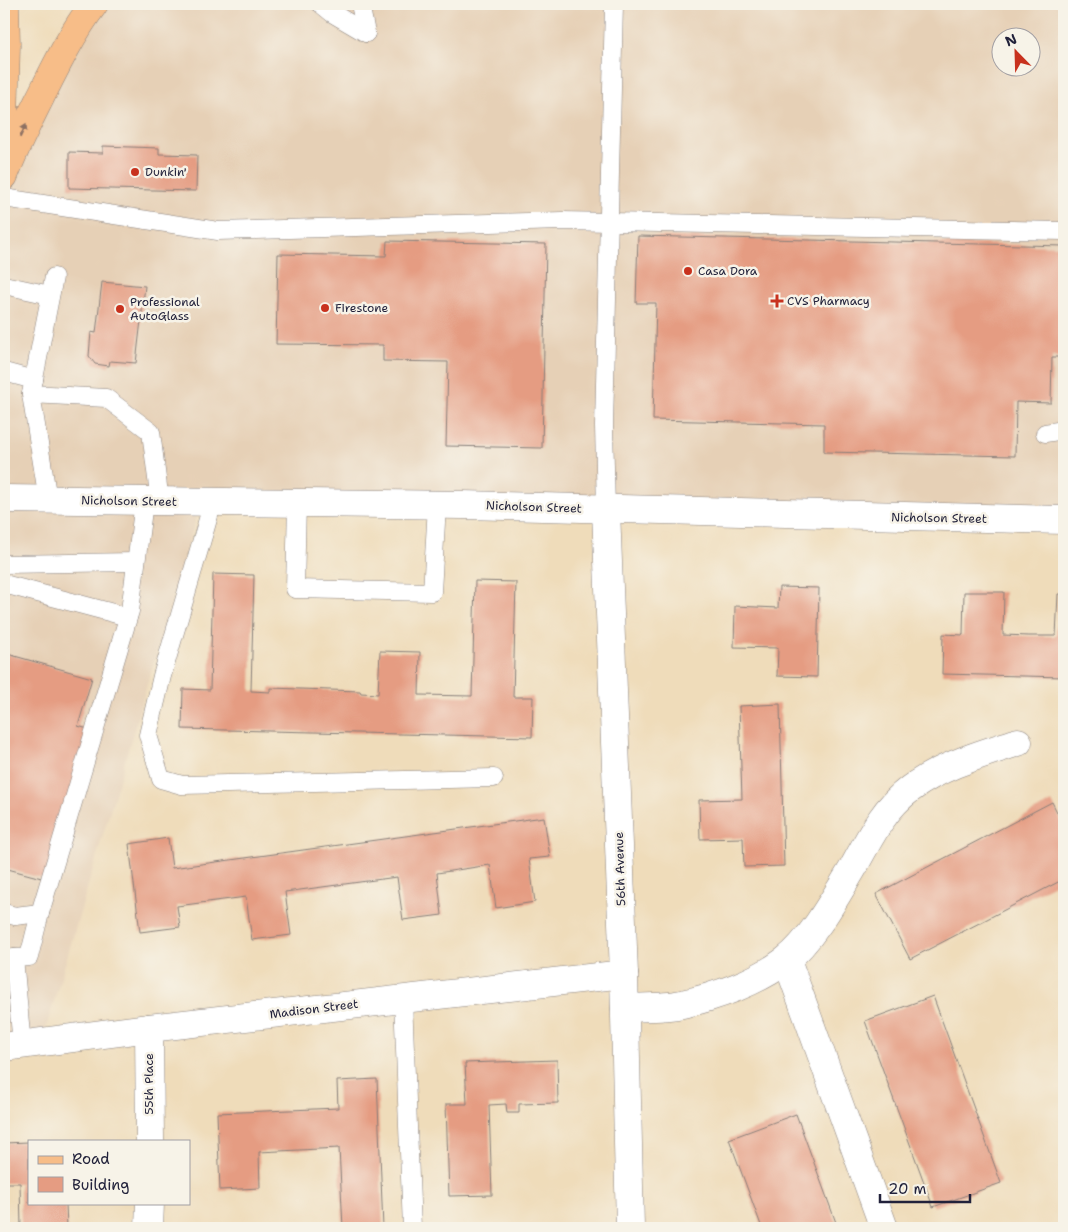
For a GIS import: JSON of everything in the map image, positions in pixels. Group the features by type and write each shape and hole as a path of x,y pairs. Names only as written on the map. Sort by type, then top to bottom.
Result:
{"main road":[{"path":"4,122 5,4"},
{"path":"4,176 13,153 56,64 84,16 94,4"}],"street":[{"name":"Nicholson Street","path":"4,499 437,505 1064,520"},
{"name":"56th Avenue","path":"606,510 624,974 630,1228"},
{"path":"625,1008 681,1005 726,991 754,979 787,960 809,936 852,868 876,825 910,788 956,764 1018,742"},
{"path":"787,960 884,1228"},
{"name":"Madison Street","path":"13,1046 149,1028 624,974"},
{"name":"55th Place","path":"149,1028 150,1140"},
{"path":"150,1204 150,1228"}],"lane":[{"path":"321,4 332,13 366,33 360,4"},
{"path":"606,510 604,426 614,4"},
{"path":"4,198 218,231 562,221 1064,232"},
{"path":"48,500 33,387 54,277"},
{"path":"4,285 50,295"},
{"path":"4,372 33,387 106,398 151,432 152,502 136,562 128,617 40,913 29,957 9,958 13,1046"},
{"path":"1045,433 1064,430"},
{"path":"213,502 162,676 148,735 160,779 182,785 494,778"},
{"path":"297,503 295,589 422,592 432,592 437,505"},
{"path":"4,564 136,562"},
{"path":"4,584 128,617"},
{"path":"4,913 15,916 40,913"},
{"path":"403,999 412,1228"}],"shaded area":[{"path":"94,4 1064,4 1064,520 201,502 42,1042 4,1047 4,176"}],"building":[{"path":"103,146 159,148 159,154 197,155 196,191 69,188 69,152 103,153"},
{"path":"638,236 1064,246 1064,357 1052,357 1051,403 1016,402 1015,456 824,452 824,424 653,420 656,303 636,303"},
{"path":"387,241 546,244 542,448 446,446 448,362 383,361 383,345 276,344 278,254 386,256"},
{"name":"Professional AutoGlass","path":"102,282 145,286 136,363 110,361 109,366 95,364 89,356 91,332 96,333"},
{"path":"213,574 254,575 251,691 270,692 270,688 360,691 361,693 378,694 380,651 420,652 419,695 472,696 475,581 516,582 513,697 533,697 532,737 182,729 183,689 210,690"},
{"path":"779,587 819,588 817,677 777,676 778,648 734,647 735,606 778,608"},
{"path":"964,592 1004,592 1003,635 1029,636 1056,636 1058,594 1064,594 1064,677 942,674 943,634 963,635"},
{"path":"4,653 92,678 78,726 91,730 49,880 4,868"},
{"path":"780,704 784,866 744,867 743,838 700,839 699,800 742,799 739,706"},
{"path":"1052,802 1064,826 1064,879 910,959 876,894"},
{"path":"544,817 550,857 529,859 535,902 496,908 490,865 437,873 442,915 403,920 397,877 285,892 291,935 252,940 246,897 177,906 180,927 140,932 129,844 168,838 172,868"},
{"path":"933,996 1001,1183 933,1207 865,1021"},
{"path":"557,1060 558,1103 519,1104 519,1113 507,1113 506,1104 489,1105 492,1195 449,1196 446,1104 467,1104 465,1063"},
{"path":"377,1079 383,1228 343,1228 339,1148 259,1152 260,1188 220,1190 217,1113 338,1108 337,1081"},
{"path":"796,1114 838,1228 762,1228 729,1139"},
{"path":"28,1142 28,1204 66,1204 67,1228 21,1228 20,1183 4,1183 4,1143"},
{"path":"513,1225 513,1228 472,1228 472,1227"}],"place":[{"name":"Dunkin'","path":"135,172"},
{"name":"Casa Dora","path":"688,271"},
{"name":"CVS Pharmacy","path":"777,301"},
{"name":"Firestone","path":"325,308"},
{"name":"Professional AutoGlass","path":"120,309"}]}
